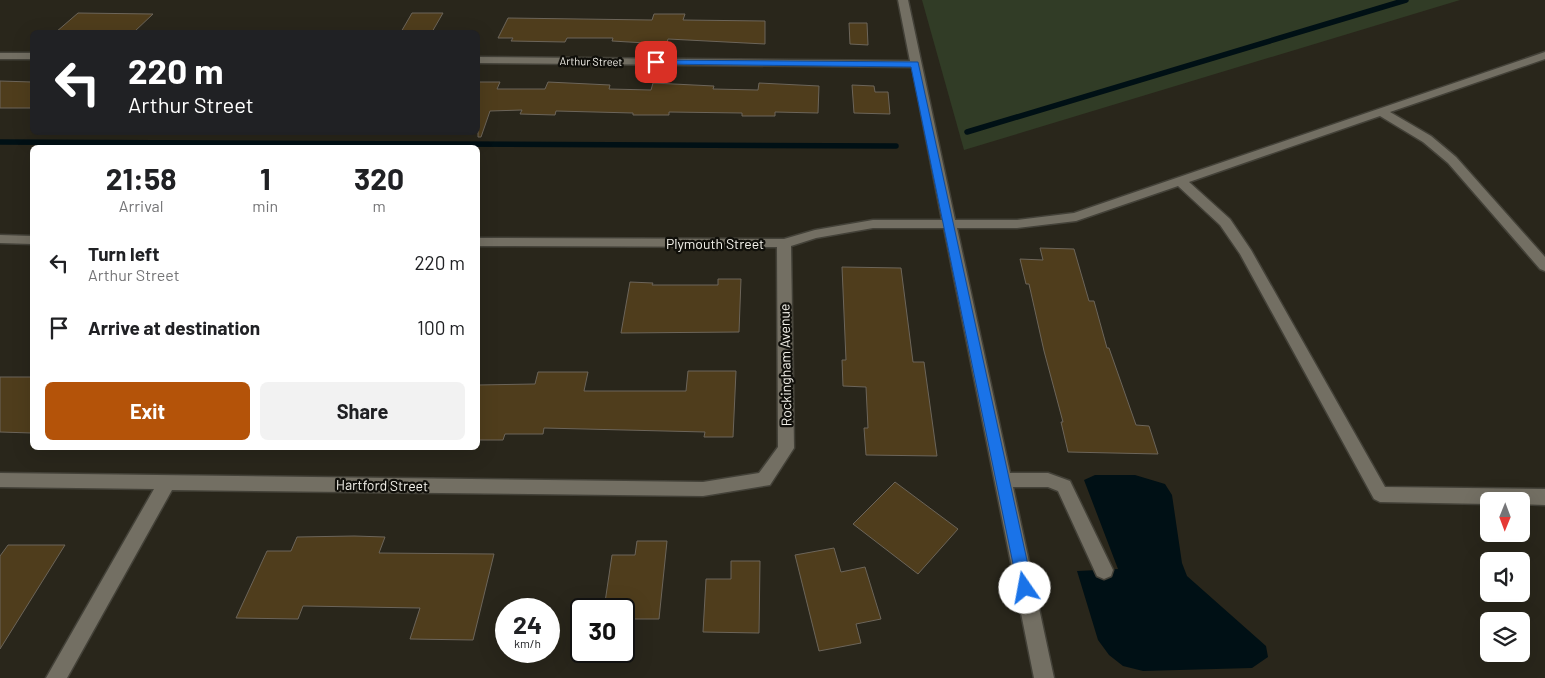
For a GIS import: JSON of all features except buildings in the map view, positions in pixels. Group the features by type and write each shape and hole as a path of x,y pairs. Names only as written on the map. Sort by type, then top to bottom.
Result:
{"street":[{"path":"903,0 1044,678"},
{"path":"0,56 30,56"},
{"name":"Plymouth Street","path":"480,242 784,243 815,234 873,224 1017,224 1076,217 1380,111 1545,56"},
{"name":"Arthur Street","path":"480,60 915,64"},
{"path":"1380,111 1427,139 1452,160 1545,266"},
{"path":"1180,181 1225,222 1246,253 1380,494 1545,497"},
{"path":"0,239 30,240"},
{"name":"Rockingham Avenue","path":"764,480 786,448 784,243"},
{"name":"Hartford Street","path":"0,480 704,489 764,480"},
{"path":"1003,480 1048,480 1064,486 1104,570"},
{"path":"56,678 167,482"}],"green space":[{"path":"922,0 1460,0 964,150"}],"shaded area":[{"path":"1095,475 1135,475 1165,484 1172,495 1182,563 1187,576 1266,646 1268,657 1252,668 1143,671 1123,666 1109,655 1098,640 1077,571 1118,569 1084,480"}],"waterway":[{"path":"967,132 1406,0"},
{"path":"0,142 896,146"}],"route":[{"path":"656,62 915,64 1025,588"}]}
